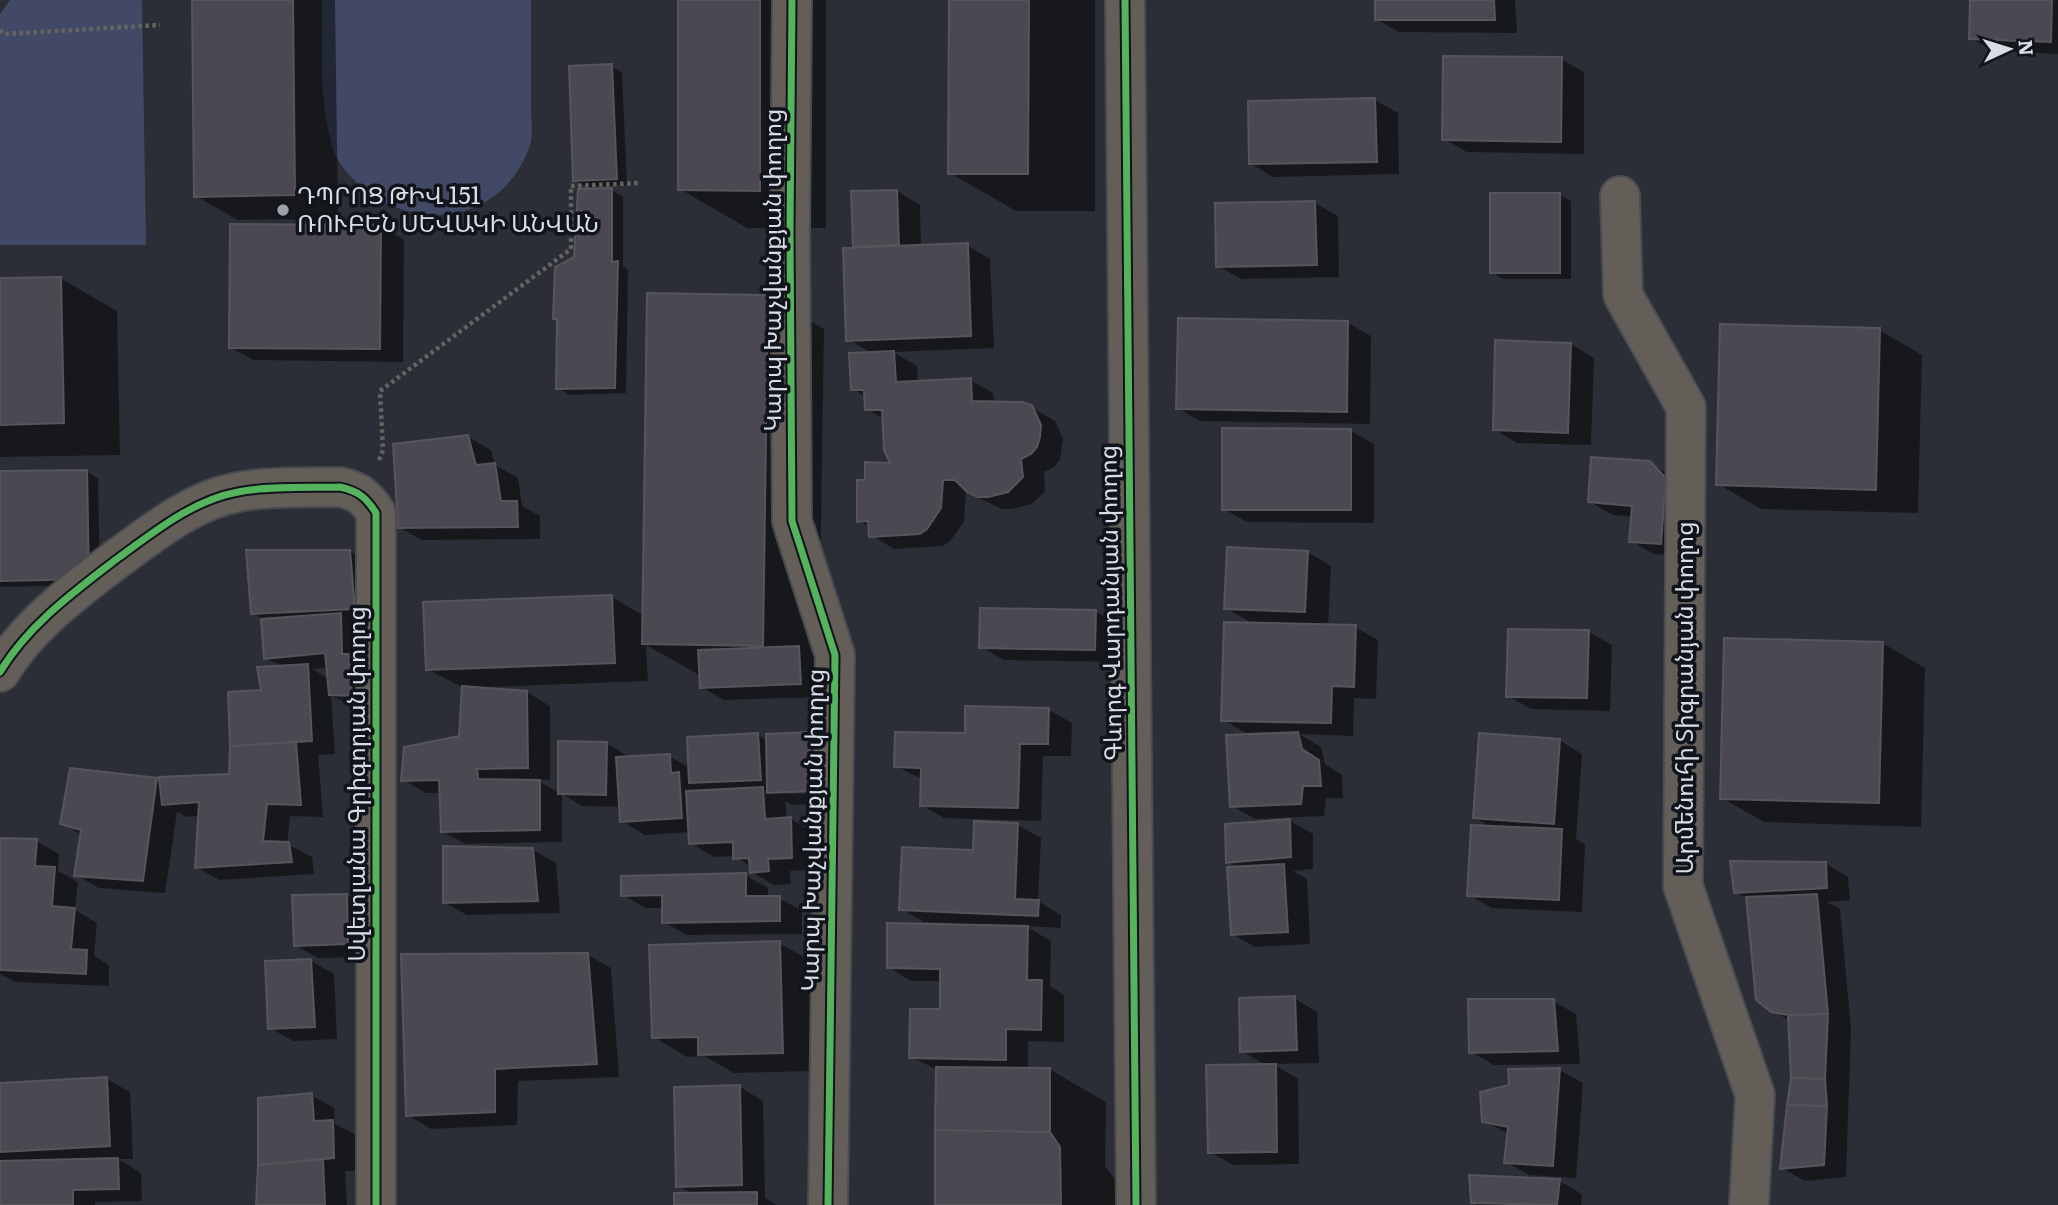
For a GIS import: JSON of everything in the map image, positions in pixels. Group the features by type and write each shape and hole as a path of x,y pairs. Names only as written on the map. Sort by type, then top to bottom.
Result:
{"street":[{"name":"Կարպ Խաչվանքյան փողոց","path":"792,0 792,521 835,655 828,1205"},
{"name":"Գևորգ Վարդանյան փողոց","path":"1125,0 1136,1205"},
{"name":"Արմենուհի Տիգրանյան փողոց","path":"1620,196 1623,295 1686,407 1683,886 1755,1096 1749,1205"},
{"path":"0,672 10,655 61,601 162,526 197,506 238,492 340,487 355,490 366,497"},
{"name":"Սվետլանա Գրիգորյան փողոց","path":"366,497 376,513 376,1205"}],"path":[{"path":"0,30 5,34 160,25"},
{"path":"366,497 383,450 380,391 571,249 571,186 640,183"}],"shaded area":[{"path":"10,0 142,0 146,245 0,245 0,14"},
{"path":"322,0 531,0 531,138 529,148 513,177 491,198 466,210 437,215 409,211 381,200 356,182 335,155 326,120 322,69"}],"building":[{"path":"192,0 293,0 295,195 194,197"},
{"path":"678,0 760,0 760,191 678,190"},
{"path":"949,0 1029,0 1028,174 948,174"},
{"path":"1375,0 1494,0 1495,20 1375,20"},
{"path":"1970,0 2052,0 2051,42 1969,39"},
{"path":"1443,56 1562,57 1561,142 1442,140"},
{"path":"612,64 617,179 573,181 569,66"},
{"path":"1375,98 1377,162 1249,164 1248,101"},
{"path":"612,188 612,262 618,261 615,388 556,389 557,319 553,319 555,267 574,257 578,189"},
{"path":"897,190 899,245 853,247 851,191"},
{"path":"1490,193 1560,193 1560,273 1490,273"},
{"path":"1315,201 1317,265 1216,267 1215,203"},
{"path":"230,224 381,225 380,349 229,348"},
{"path":"968,243 971,336 846,341 843,248"},
{"path":"61,277 64,423 0,425 0,278"},
{"path":"647,293 768,295 763,646 642,644"},
{"path":"1178,318 1348,321 1347,412 1176,409"},
{"path":"1720,324 1880,328 1876,490 1716,485"},
{"path":"1495,340 1571,343 1568,433 1493,430"},
{"path":"894,351 896,382 971,378 972,401 1022,402 1032,405 1041,425 1040,437 1031,454 1021,459 1023,477 1008,492 978,497 967,492 955,480 943,480 941,508 927,529 920,534 869,537 868,521 857,522 857,480 865,480 865,462 890,463 884,450 882,410 865,410 864,390 851,390 849,353"},
{"path":"1222,428 1351,429 1351,510 1222,510"},
{"path":"468,435 476,465 495,463 501,501 517,501 518,527 398,528 393,444"},
{"path":"1591,457 1650,461 1666,478 1661,544 1629,542 1632,506 1588,502"},
{"path":"87,470 89,579 0,581 0,471"},
{"path":"1227,547 1308,551 1305,612 1224,609"},
{"path":"246,550 350,550 355,609 251,614"},
{"path":"612,595 615,663 426,670 423,602"},
{"path":"980,608 1096,610 1095,650 979,648"},
{"path":"341,613 342,654 349,654 352,696 329,695 325,653 264,659 261,619"},
{"path":"1224,622 1356,625 1354,687 1332,686 1331,723 1221,721"},
{"path":"1508,629 1589,630 1587,698 1506,697"},
{"path":"1724,638 1883,642 1879,803 1720,799"},
{"path":"799,646 801,684 700,688 698,650"},
{"path":"308,664 312,741 230,746 228,692 261,690 257,667"},
{"path":"462,686 527,691 528,768 477,769 478,779 540,780 540,830 441,832 439,780 401,781 404,747 459,736"},
{"path":"965,706 1049,708 1048,744 1020,744 1018,808 920,806 921,768 894,767 895,732 965,733"},
{"path":"810,732 811,791 767,793 766,734"},
{"path":"1298,732 1302,749 1319,760 1321,786 1303,786 1301,804 1230,807 1226,735"},
{"path":"758,733 761,780 689,783 687,737"},
{"path":"1479,733 1560,739 1554,824 1473,818"},
{"path":"558,741 607,742 606,795 558,794"},
{"path":"296,742 301,805 267,804 263,841 289,842 292,862 195,868 199,802 162,805 159,777 229,774 230,746"},
{"path":"670,754 671,773 679,772 682,818 620,822 616,757"},
{"path":"70,768 157,778 143,881 74,876 81,830 60,824"},
{"path":"763,787 765,819 791,817 792,858 768,859 769,871 750,873 749,858 733,859 733,842 689,844 686,791"},
{"path":"1290,819 1291,857 1226,863 1225,824"},
{"path":"974,821 1018,823 1015,899 1039,900 1038,916 899,910 902,847 973,850"},
{"path":"1471,825 1562,829 1559,900 1467,896"},
{"path":"0,838 37,839 35,866 55,867 52,906 75,908 71,949 87,950 86,974 0,970"},
{"path":"443,846 533,848 538,901 443,903"},
{"path":"1730,861 1826,862 1827,888 1734,893"},
{"path":"1284,864 1288,932 1231,935 1227,867"},
{"path":"746,873 746,896 780,896 780,921 662,923 662,895 621,896 621,876"},
{"path":"347,894 348,944 294,946 292,895"},
{"path":"1817,894 1828,1014 1788,1015 1771,1012 1756,1000 1746,897"},
{"path":"887,923 1028,926 1027,980 1042,980 1041,1030 1006,1029 1006,1060 909,1058 910,1009 940,1009 940,969 887,968"},
{"path":"780,941 783,1053 698,1055 698,1037 652,1038 649,945"},
{"path":"588,953 597,1064 495,1069 495,1112 406,1116 401,954"},
{"path":"311,959 315,1027 268,1029 265,961"},
{"path":"1295,996 1297,1050 1240,1052 1239,998"},
{"path":"1468,999 1554,999 1558,1051 1469,1053"},
{"path":"1828,1014 1825,1079 1791,1078 1788,1015"},
{"path":"1276,1064 1277,1152 1208,1153 1206,1065"},
{"path":"936,1067 1050,1068 1050,1132 935,1130"},
{"path":"1560,1068 1553,1166 1504,1163 1508,1127 1482,1122 1480,1092 1509,1085 1508,1069"},
{"path":"107,1077 110,1146 0,1152 0,1083"},
{"path":"1791,1078 1825,1079 1827,1106 1787,1105"},
{"path":"740,1085 742,1185 676,1187 674,1087"},
{"path":"312,1093 314,1121 333,1120 334,1158 258,1165 258,1098"},
{"path":"1787,1105 1827,1106 1824,1165 1780,1169"},
{"path":"935,1130 1050,1132 1060,1147 1061,1205 935,1205"},
{"path":"118,1158 119,1189 73,1190 73,1205 0,1205 0,1161"},
{"path":"323,1159 325,1205 256,1205 258,1165"},
{"path":"1469,1175 1560,1179 1557,1205 1471,1203"},
{"path":"757,1192 757,1205 674,1205 674,1193"}],"cycle path":[{"path":"792,0 792,521 835,655 828,1205"},
{"path":"1125,0 1136,1205"},
{"path":"0,672 24,639 69,596 160,528 205,502 249,490 340,487 352,490 372,507 376,513 376,1205"}],"place":[{"name":"ԴՊՐՈՑ ԹԻՎ 151 ՌՈՒԲԵՆ ՍԵՎԱԿԻ ԱՆՎԱՆ","path":"283,210"}]}
